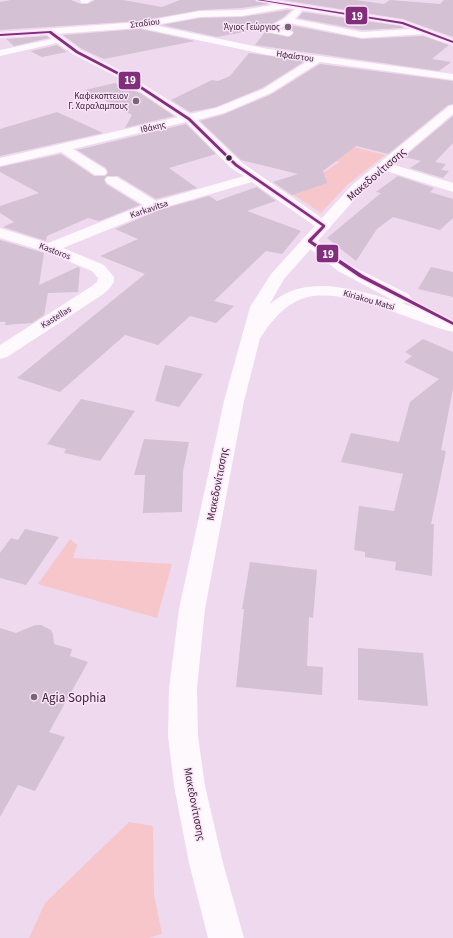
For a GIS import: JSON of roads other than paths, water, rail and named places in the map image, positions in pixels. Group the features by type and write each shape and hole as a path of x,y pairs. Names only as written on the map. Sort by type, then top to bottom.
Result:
{"street":[{"path":"258,0 403,23 453,42"},
{"name":"Σταδίου","path":"0,35 139,25 200,14 242,13 288,5"},
{"path":"288,33 270,30 288,20 302,7"},
{"path":"288,20 362,36 441,29"},
{"path":"268,52 288,33 303,24"},
{"name":"Ηφαίστου","path":"139,25 268,52 453,77"},
{"path":"50,32 77,52 125,77 189,119 236,165 324,226"},
{"path":"0,53 59,40"},
{"name":"Ιθάκης","path":"0,162 189,119 220,110 267,91 318,59"},
{"name":"Μακεδονίτισσης","path":"226,938 197,823 184,736 183,692 187,640 192,609 234,402 259,307 277,277 358,188 453,109"},
{"path":"62,148 100,172"},
{"path":"385,166 453,188"},
{"name":"Karkavitsa","path":"49,248 154,206 253,178"},
{"path":"112,180 154,206"},
{"name":"Kastoros","path":"0,233 49,248 98,268 106,277"},
{"name":"Kiriakou Matsi","path":"309,241 331,258 362,278 453,324"},
{"name":"Kastellas","path":"0,353 96,291 106,282 106,277"},
{"name":"Kiriakou Matsi","path":"252,336 280,304 301,293 314,291 332,291 351,294 453,327"}],"place":[{"name":"Άγιος Γεώργιος","path":"288,27"},
{"name":"Καφεκοπτειον Γ. Χαραλαμπους","path":"136,101"},
{"name":"Agia Sophia","path":"34,697"}]}
